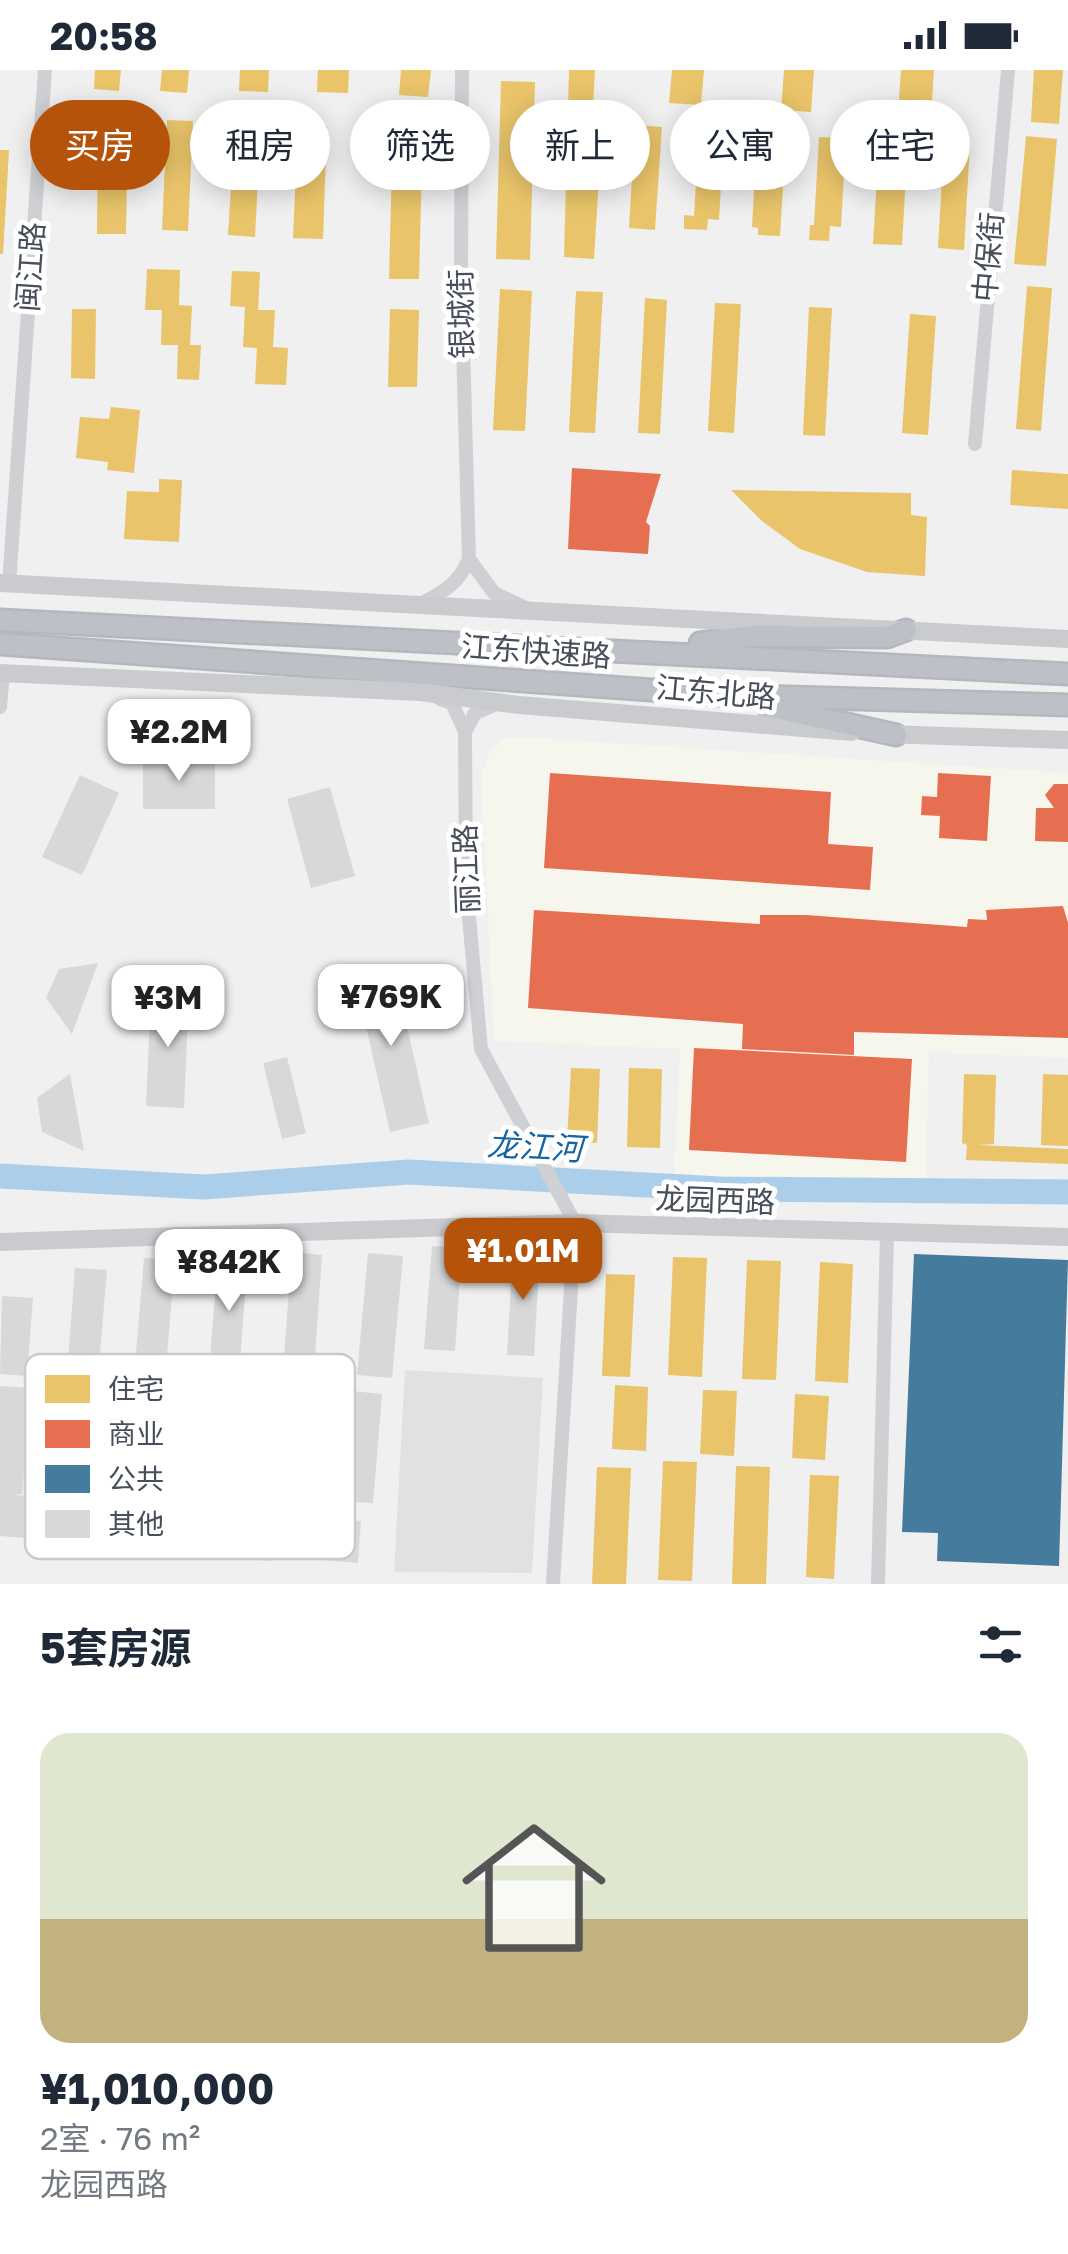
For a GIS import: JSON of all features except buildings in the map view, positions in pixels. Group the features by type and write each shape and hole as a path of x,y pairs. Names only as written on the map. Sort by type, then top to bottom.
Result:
{"highway":[{"name":"江东快速路","path":"0,620 654,649 1068,674"},
{"path":"654,649 752,636 887,637 906,630"},
{"name":"江东快速路","path":"0,644 722,696 1068,705"},
{"path":"722,696 896,735"}],"main road":[{"path":"4,584 1068,639"},
{"name":"江东北路","path":"2,673 420,692 519,705 896,735 1068,740"},
{"name":"龙园西路","path":"0,1242 574,1222 887,1235 1068,1237"}],"street":[{"name":"闽江路","path":"4,584 45,70"},
{"name":"银城街","path":"462,70 461,274 468,558"},
{"name":"中保街","path":"975,444 1008,70"},
{"path":"422,603 448,590 462,576 468,558"},
{"path":"468,558 494,593 526,608"},
{"path":"0,707 2,673"},
{"path":"420,692 452,703 465,732"},
{"path":"465,732 475,714 490,704 519,705"},
{"name":"丽江路","path":"465,732 466,884 480,1049 574,1222"},
{"path":"552,1584 574,1222"},
{"path":"878,1584 887,1235"}],"shaded area":[{"path":"504,738 1068,773 1068,1058 929,1052 925,1197 907,1204 673,1198 680,1049 494,1041 481,774 491,750"},
{"path":"405,1370 543,1378 532,1573 394,1572"}],"waterway":[{"name":"龙江河","path":"0,1176 204,1187 409,1172 720,1189 1068,1192"}]}
